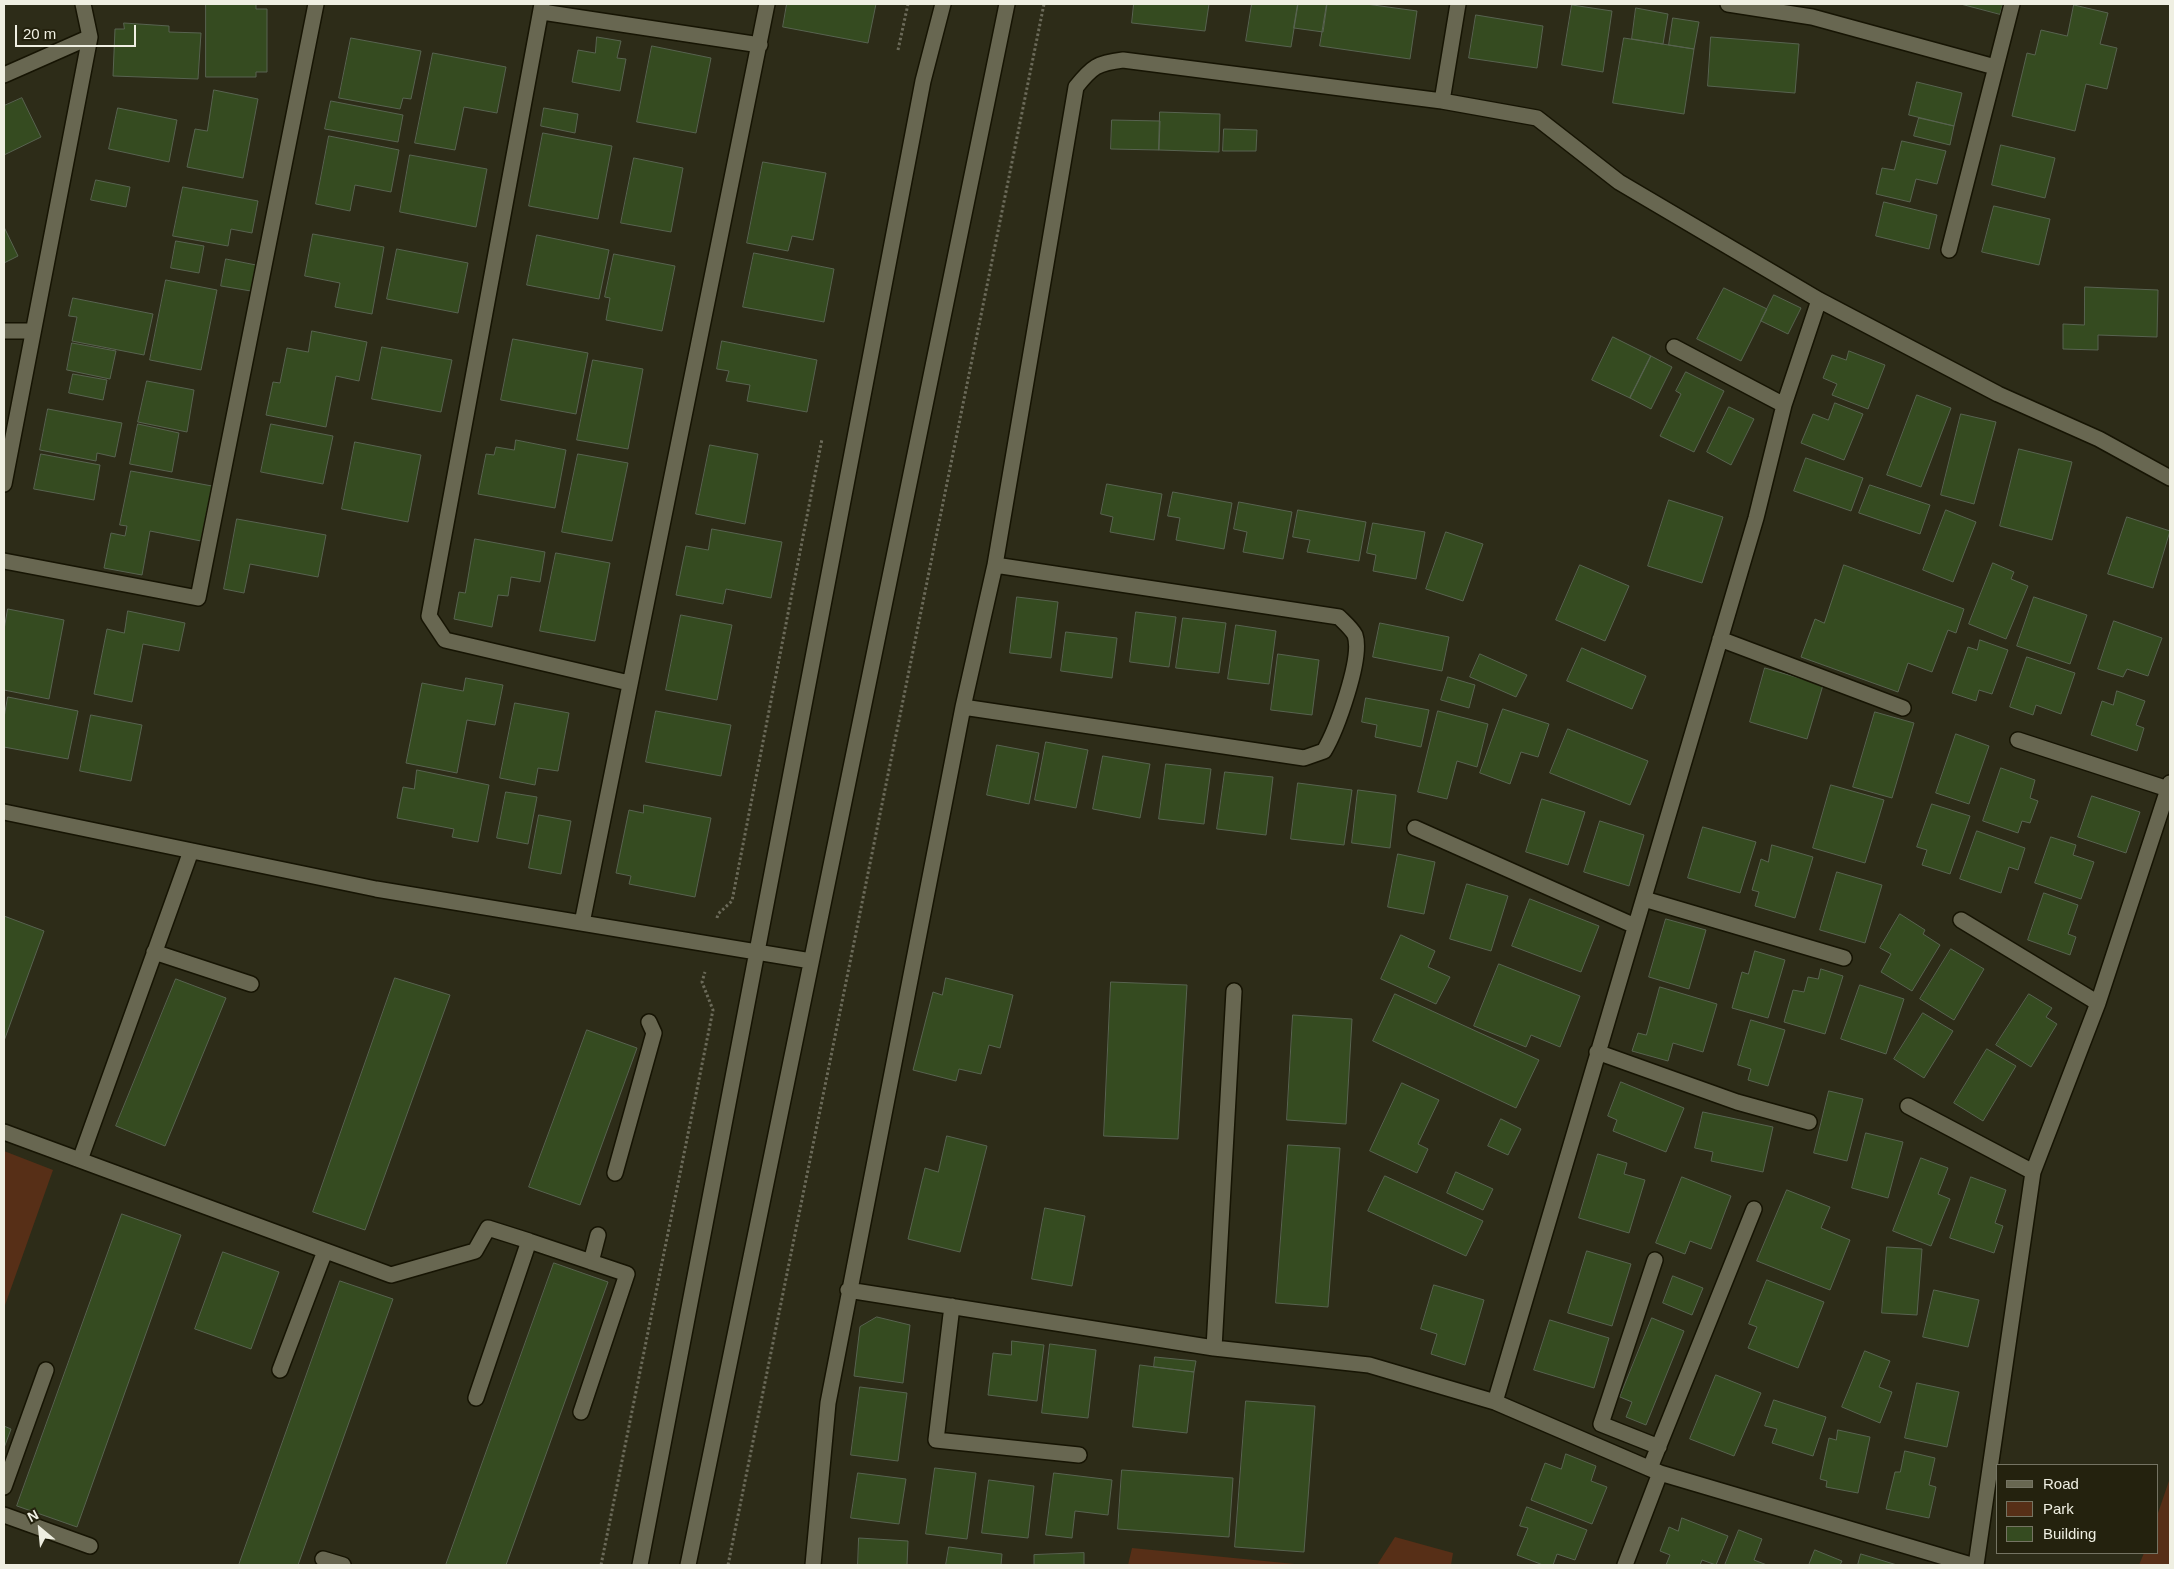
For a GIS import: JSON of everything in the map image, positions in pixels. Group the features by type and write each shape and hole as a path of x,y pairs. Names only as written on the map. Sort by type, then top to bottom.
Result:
{"street":[{"path":"4,484 90,37 83,4"},
{"path":"4,561 198,598 316,4"},
{"path":"582,923 767,4"},
{"path":"640,1565 923,81 942,4"},
{"path":"688,1565 1007,4"},
{"path":"1442,101 1458,4"},
{"path":"1728,4 1812,17 1995,67"},
{"path":"1950,250 2012,4"},
{"path":"629,683 445,640 429,616 542,8 760,45"},
{"path":"4,75 90,37"},
{"path":"813,1565 828,1403 848,1290 963,707 995,565 1076,87 1087,73 1102,62 1123,60 1442,101 1537,118 1619,182 1819,300 1998,394 2099,440 2170,478"},
{"path":"1495,1402 1756,518 1784,405 1819,300"},
{"path":"4,331 33,331"},
{"path":"1674,347 1784,405"},
{"path":"963,707 1304,758 1324,751 1334,735 1357,657 1354,635 1340,617 995,565"},
{"path":"1720,639 1903,708"},
{"path":"1976,1565 2033,1172 2098,1003 2169,786 2018,740"},
{"path":"4,812 376,889 811,961"},
{"path":"1415,828 1635,926"},
{"path":"80,1160 191,851"},
{"path":"1644,899 1844,958"},
{"path":"1961,920 2098,1003"},
{"path":"154,952 250,984"},
{"path":"1214,1348 1234,991"},
{"path":"615,1173 654,1033 649,1022"},
{"path":"1598,1052 1736,1102 1809,1122"},
{"path":"1908,1106 2033,1172"},
{"path":"4,1132 391,1275 475,1250 488,1228 627,1274 581,1412"},
{"path":"1625,1565 1655,1471 1659,1447 1754,1209"},
{"path":"591,1262 598,1235"},
{"path":"476,1398 528,1241"},
{"path":"280,1370 325,1251"},
{"path":"1655,1260 1601,1424 1659,1447"},
{"path":"848,1290 1214,1348 1369,1365 1495,1402 1655,1471 1971,1565"},
{"path":"952,1306 936,1440 1079,1455"},
{"path":"4,1487 46,1370"},
{"path":"4,1515 90,1546"},
{"path":"323,1559 343,1565"}],"path":[{"path":"898,52 908,4"},
{"path":"728,1565 1044,4"},
{"path":"601,1565 713,1010 702,982 714,944 718,914 732,902 824,433"}],"green space":[{"path":"4,1151 53,1170 4,1308"},
{"path":"2170,1478 2170,1565 2139,1565 2144,1554 2159,1554 2159,1510"},
{"path":"1395,1537 1453,1553 1451,1565 1377,1565"},
{"path":"1132,1548 1305,1565 1128,1565"}],"building":[{"path":"206,4 256,4 256,9 267,9 267,72 256,72 256,77 206,77"},
{"path":"787,4 876,4 868,43 783,27"},
{"path":"1134,4 1209,4 1205,31 1132,23"},
{"path":"1252,4 1298,4 1291,47 1246,41"},
{"path":"1298,4 1327,4 1323,32 1294,28"},
{"path":"1327,4 1366,4 1417,11 1410,59 1320,46"},
{"path":"1961,4 2003,4 2000,14"},
{"path":"1572,5 1612,11 1603,72 1562,65"},
{"path":"2074,5 2108,13 2100,44 2117,48 2107,89 2086,84 2075,131 2012,116 2027,53 2035,55 2041,30 2067,36"},
{"path":"1636,8 1668,14 1663,44 1632,39"},
{"path":"1476,15 1543,26 1537,68 1469,58"},
{"path":"1673,18 1699,22 1694,49 1669,45"},
{"path":"124,23 169,26 169,32 201,33 198,79 113,76 115,29 124,29"},
{"path":"597,37 621,41 617,58 626,59 620,91 572,82 578,50 595,53"},
{"path":"1711,37 1799,44 1795,93 1708,86"},
{"path":"351,38 421,51 411,99 403,98 400,109 339,98"},
{"path":"1624,38 1694,49 1684,114 1613,103"},
{"path":"652,46 711,58 696,133 637,122"},
{"path":"433,53 506,67 497,113 464,107 455,150 415,143"},
{"path":"1917,82 1962,93 1954,126 1909,115"},
{"path":"214,90 258,99 243,178 187,167 195,129 207,131"},
{"path":"22,98 41,137 4,155 4,106"},
{"path":"331,101 403,115 398,142 325,129"},
{"path":"118,108 177,120 169,162 109,149"},
{"path":"544,108 578,114 575,133 541,126"},
{"path":"1160,112 1220,114 1219,152 1159,150"},
{"path":"1919,118 1954,126 1950,145 1914,136"},
{"path":"1112,120 1160,121 1159,150 1111,149"},
{"path":"1224,129 1257,130 1256,151 1223,151"},
{"path":"543,133 612,146 598,219 529,206"},
{"path":"329,136 399,150 391,192 355,185 350,211 316,204"},
{"path":"1902,141 1946,151 1937,184 1916,179 1910,202 1876,194 1882,168 1894,170"},
{"path":"2001,145 2055,158 2045,198 1992,185"},
{"path":"410,155 487,169 476,227 400,212"},
{"path":"634,158 683,168 671,232 621,223"},
{"path":"763,162 826,173 813,240 792,236 788,251 747,243"},
{"path":"96,180 130,187 126,207 91,200"},
{"path":"183,187 258,201 252,233 231,229 228,246 173,236"},
{"path":"1884,202 1937,215 1929,249 1876,236"},
{"path":"1994,206 2050,219 2039,265 1982,252"},
{"path":"4,227 18,256 4,263"},
{"path":"313,234 384,247 372,314 335,307 340,283 305,276"},
{"path":"537,235 609,250 599,299 527,285"},
{"path":"176,241 204,246 199,273 171,268"},
{"path":"397,249 468,263 458,313 387,299"},
{"path":"754,253 834,269 824,322 743,307"},
{"path":"614,254 675,266 662,331 606,320 610,298 605,297"},
{"path":"226,259 256,265 251,291 221,286"},
{"path":"166,280 217,290 201,370 150,360"},
{"path":"2085,287 2158,290 2157,337 2098,335 2098,350 2063,349 2063,324 2084,325"},
{"path":"1724,288 1767,309 1741,361 1697,339"},
{"path":"1774,295 1801,308 1788,334 1761,321"},
{"path":"73,298 153,314 144,355 72,341 77,317 69,316"},
{"path":"312,331 367,342 359,381 336,376 326,427 266,415 273,382 280,383 287,348 308,352"},
{"path":"1613,337 1651,356 1630,398 1592,380"},
{"path":"513,339 588,353 576,414 501,400"},
{"path":"722,341 817,360 807,412 747,401 750,385 726,381 729,371 717,369"},
{"path":"72,343 116,351 110,379 67,370"},
{"path":"382,347 452,360 441,412 372,399"},
{"path":"1849,351 1885,365 1868,409 1832,395 1837,384 1823,378 1832,355 1846,360"},
{"path":"1651,356 1672,367 1651,409 1630,398"},
{"path":"593,360 643,369 628,449 577,440"},
{"path":"1686,372 1724,391 1694,452 1660,436 1681,394 1676,391"},
{"path":"73,374 107,380 103,400 69,393"},
{"path":"147,381 194,390 187,432 138,422"},
{"path":"1917,395 1951,408 1921,487 1887,475"},
{"path":"1835,403 1863,414 1844,460 1801,443 1813,414 1828,420"},
{"path":"1729,407 1754,419 1731,465 1707,452"},
{"path":"48,409 122,423 115,457 97,453 96,461 40,450"},
{"path":"1961,414 1996,422 1974,504 1941,495"},
{"path":"138,424 179,433 172,472 130,464"},
{"path":"271,424 333,436 323,484 261,472"},
{"path":"516,440 566,450 555,508 478,494 486,454 494,455 496,447 514,450"},
{"path":"355,442 421,455 408,522 342,509"},
{"path":"710,445 758,454 745,524 696,514"},
{"path":"2019,449 2072,462 2052,540 2000,526"},
{"path":"41,454 100,465 94,500 34,489"},
{"path":"578,454 628,463 612,541 562,532"},
{"path":"1806,458 1863,478 1851,511 1794,491"},
{"path":"131,471 212,486 201,541 150,531 142,575 104,568 111,533 125,536 127,526 120,525"},
{"path":"1107,484 1162,494 1154,540 1110,532 1113,517 1101,514"},
{"path":"1870,485 1930,505 1920,534 1859,513"},
{"path":"1173,492 1232,503 1224,549 1176,540 1180,518 1168,516"},
{"path":"1669,500 1723,517 1702,583 1648,566"},
{"path":"1239,502 1292,512 1283,559 1243,552 1247,532 1234,529"},
{"path":"1298,510 1366,522 1359,561 1307,552 1310,540 1293,537"},
{"path":"1946,510 1976,522 1953,582 1923,570"},
{"path":"2127,517 2170,531 2153,588 2108,574"},
{"path":"237,519 326,535 318,577 250,564 244,593 224,589"},
{"path":"1373,523 1425,532 1416,579 1373,571 1376,555 1367,553"},
{"path":"712,529 782,542 771,598 726,589 723,604 676,595 686,546 708,550"},
{"path":"1446,532 1483,544 1463,601 1426,589"},
{"path":"475,539 545,552 540,582 511,577 508,596 498,595 492,627 454,619 459,592 465,593"},
{"path":"556,553 610,563 595,641 540,631"},
{"path":"1993,563 2014,572 2011,579 2028,586 2006,639 1969,624"},
{"path":"1580,565 1629,586 1605,641 1556,620"},
{"path":"1844,565 1964,609 1956,633 1948,630 1932,672 1908,663 1898,692 1801,657 1815,619 1824,623"},
{"path":"1017,597 1058,602 1051,658 1010,653"},
{"path":"2034,597 2087,615 2070,664 2017,646"},
{"path":"8,609 64,620 49,699 4,690 4,630"},
{"path":"128,611 185,623 179,651 143,644 132,702 94,694 107,629 124,633"},
{"path":"1136,612 1176,617 1169,667 1130,662"},
{"path":"681,615 732,625 717,700 666,690"},
{"path":"1183,618 1226,623 1219,673 1176,668"},
{"path":"2114,621 2162,638 2148,676 2127,669 2123,677 2098,669"},
{"path":"1380,623 1449,637 1442,671 1373,657"},
{"path":"1236,625 1276,631 1269,684 1228,679"},
{"path":"1066,632 1117,638 1112,678 1061,671"},
{"path":"1980,640 2008,650 1992,694 1979,690 1976,701 1952,693 1968,647 1977,650"},
{"path":"1582,648 1646,676 1632,709 1567,681"},
{"path":"1278,654 1319,660 1312,715 1271,710"},
{"path":"1480,654 1527,675 1516,697 1470,677"},
{"path":"2027,657 2075,673 2061,714 2036,705 2033,715 2010,707"},
{"path":"1765,668 1823,685 1807,739 1750,722"},
{"path":"1448,677 1475,685 1469,708 1441,700"},
{"path":"466,678 503,685 495,725 467,720 457,773 406,763 422,683 463,691"},
{"path":"2117,691 2145,701 2136,725 2144,728 2137,751 2091,735 2102,701 2113,705"},
{"path":"8,697 78,711 68,759 4,747 4,718"},
{"path":"1366,698 1429,710 1421,747 1375,737 1377,725 1362,722"},
{"path":"515,703 569,713 558,771 538,768 535,785 500,778"},
{"path":"1503,709 1549,724 1538,757 1521,752 1510,784 1480,773"},
{"path":"656,711 731,725 721,776 646,762"},
{"path":"1438,711 1488,724 1477,767 1457,761 1447,799 1418,792"},
{"path":"1875,712 1914,723 1892,798 1853,787"},
{"path":"91,715 142,725 131,781 80,771"},
{"path":"1568,729 1648,761 1630,805 1550,773"},
{"path":"1956,734 1989,746 1969,804 1936,793"},
{"path":"1046,742 1088,750 1076,808 1035,800"},
{"path":"997,745 1039,753 1029,804 987,795"},
{"path":"1103,756 1150,764 1140,818 1093,809"},
{"path":"1166,764 1211,769 1204,824 1159,819"},
{"path":"2001,768 2035,780 2030,798 2038,801 2030,823 2022,821 2018,833 1983,821"},
{"path":"417,770 489,785 478,842 452,837 454,829 397,818 403,787 414,789"},
{"path":"1225,772 1273,777 1266,835 1217,829"},
{"path":"1298,783 1352,790 1344,845 1291,839"},
{"path":"1831,785 1884,800 1865,863 1813,848"},
{"path":"1358,790 1396,795 1390,848 1352,843"},
{"path":"506,792 537,797 528,844 497,838"},
{"path":"2092,796 2140,812 2126,853 2078,837"},
{"path":"1542,799 1585,812 1568,865 1526,852"},
{"path":"1932,804 1970,816 1950,874 1922,865 1927,850 1917,847"},
{"path":"644,805 711,818 695,897 629,884 631,876 616,873 629,810 643,813"},
{"path":"539,815 571,821 561,874 529,868"},
{"path":"1600,821 1644,835 1629,886 1584,872"},
{"path":"1703,827 1756,842 1740,893 1688,878"},
{"path":"1977,831 2025,848 2018,870 2009,867 2001,893 1960,879"},
{"path":"2051,837 2076,845 2073,855 2094,862 2081,899 2035,883"},
{"path":"1772,845 1813,857 1795,918 1755,906 1759,892 1752,890 1761,859 1768,862"},
{"path":"1398,854 1435,862 1424,914 1388,907"},
{"path":"1837,872 1882,885 1865,943 1820,930"},
{"path":"1467,884 1508,896 1491,951 1450,939"},
{"path":"2044,893 2078,905 2068,934 2076,937 2070,955 2028,940"},
{"path":"1530,899 1599,926 1581,972 1512,946"},
{"path":"1900,914 1925,930 1923,934 1940,945 1912,991 1881,972 1891,954 1880,948"},
{"path":"4,916 44,931 4,1041"},
{"path":"1666,919 1706,930 1689,989 1649,977"},
{"path":"1401,935 1435,951 1428,967 1450,977 1436,1004 1381,979"},
{"path":"1951,949 1984,969 1954,1020 1920,999"},
{"path":"1755,951 1785,960 1768,1018 1732,1008 1742,972 1748,974"},
{"path":"1499,964 1580,996 1560,1047 1531,1035 1526,1047 1474,1026"},
{"path":"1821,969 1843,976 1825,1034 1784,1022 1793,990 1804,992 1808,977 1818,979"},
{"path":"395,978 450,995 365,1230 313,1212"},
{"path":"946,978 1013,995 1000,1048 989,1045 981,1074 959,1069 956,1081 913,1070 933,992 942,995"},
{"path":"176,979 226,998 165,1146 116,1126"},
{"path":"1111,982 1187,985 1178,1139 1104,1136"},
{"path":"1860,985 1904,999 1886,1054 1841,1039"},
{"path":"1660,987 1717,1004 1703,1052 1673,1043 1668,1061 1632,1051 1638,1033 1646,1035"},
{"path":"1395,994 1539,1060 1516,1108 1373,1041"},
{"path":"2029,994 2052,1008 2046,1017 2057,1024 2031,1067 1996,1045"},
{"path":"1923,1013 1953,1031 1924,1078 1894,1059"},
{"path":"1293,1015 1352,1019 1346,1124 1287,1120"},
{"path":"1751,1020 1785,1030 1768,1086 1748,1080 1751,1069 1738,1065"},
{"path":"587,1030 637,1048 580,1205 529,1187"},
{"path":"1987,1049 2016,1066 1983,1121 1954,1103"},
{"path":"1621,1082 1684,1108 1666,1152 1613,1131 1617,1120 1608,1116"},
{"path":"1402,1083 1439,1100 1418,1144 1428,1149 1417,1173 1370,1151"},
{"path":"1829,1091 1863,1099 1847,1161 1814,1153"},
{"path":"1703,1112 1773,1127 1763,1172 1711,1161 1713,1152 1695,1148"},
{"path":"1501,1119 1521,1129 1508,1155 1488,1146"},
{"path":"1866,1133 1903,1142 1888,1198 1852,1188"},
{"path":"947,1136 987,1146 960,1252 908,1239 925,1168 938,1172"},
{"path":"1288,1145 1340,1148 1328,1307 1276,1303"},
{"path":"1598,1154 1627,1163 1624,1174 1645,1180 1629,1233 1579,1218"},
{"path":"1921,1158 1948,1168 1938,1194 1950,1199 1931,1246 1893,1231"},
{"path":"1456,1172 1493,1189 1483,1210 1447,1193"},
{"path":"1385,1176 1483,1221 1466,1256 1368,1211"},
{"path":"1682,1177 1731,1196 1711,1249 1690,1241 1685,1254 1656,1243"},
{"path":"1971,1177 2006,1190 1995,1223 2003,1226 1994,1253 1950,1238"},
{"path":"1787,1190 1830,1207 1821,1228 1850,1240 1830,1290 1757,1261"},
{"path":"1045,1208 1085,1216 1072,1286 1032,1279"},
{"path":"122,1214 181,1235 77,1527 17,1506"},
{"path":"1887,1247 1922,1249 1917,1315 1882,1313"},
{"path":"1587,1251 1631,1264 1612,1326 1568,1313"},
{"path":"223,1252 279,1272 251,1349 195,1329"},
{"path":"554,1263 608,1282 506,1565 446,1565"},
{"path":"1673,1276 1703,1288 1692,1315 1663,1303"},
{"path":"1767,1280 1824,1302 1798,1368 1748,1348 1757,1327 1749,1324"},
{"path":"340,1281 393,1299 298,1565 239,1565"},
{"path":"1434,1285 1484,1300 1465,1365 1431,1354 1437,1334 1421,1329"},
{"path":"1934,1290 1979,1300 1968,1347 1923,1337"},
{"path":"877,1317 910,1325 903,1383 854,1376 860,1327"},
{"path":"1652,1318 1684,1331 1646,1425 1626,1417 1632,1402 1620,1397"},
{"path":"1550,1320 1609,1338 1594,1388 1534,1370"},
{"path":"1012,1341 1044,1345 1037,1401 988,1395 993,1353 1011,1355"},
{"path":"1050,1344 1096,1350 1088,1418 1042,1413"},
{"path":"1865,1351 1890,1361 1879,1387 1892,1392 1880,1423 1842,1407"},
{"path":"1155,1357 1196,1361 1194,1372 1154,1367"},
{"path":"1140,1365 1194,1372 1187,1433 1133,1427"},
{"path":"1716,1375 1761,1393 1734,1456 1690,1439"},
{"path":"1917,1383 1959,1392 1947,1447 1905,1438"},
{"path":"860,1387 907,1393 898,1461 851,1455"},
{"path":"1774,1400 1826,1417 1813,1456 1772,1443 1777,1429 1765,1426"},
{"path":"1246,1401 1315,1406 1304,1552 1235,1547"},
{"path":"4,1426 11,1429 4,1448"},
{"path":"1838,1430 1870,1437 1858,1493 1826,1487 1827,1481 1820,1479 1829,1438 1836,1440"},
{"path":"1905,1451 1935,1458 1929,1485 1936,1487 1929,1518 1886,1509 1895,1472 1900,1472"},
{"path":"1566,1454 1596,1466 1591,1481 1607,1487 1592,1524 1531,1500 1545,1463 1561,1469"},
{"path":"935,1468 976,1473 967,1539 926,1534"},
{"path":"1122,1470 1233,1478 1229,1537 1118,1529"},
{"path":"858,1473 906,1479 899,1524 851,1518"},
{"path":"1054,1473 1112,1480 1108,1515 1075,1511 1072,1538 1046,1535"},
{"path":"989,1480 1034,1486 1028,1538 982,1533"},
{"path":"1527,1507 1587,1530 1575,1560 1557,1554 1553,1565 1543,1565 1517,1555 1528,1528 1520,1526"},
{"path":"1682,1518 1728,1536 1716,1565 1702,1560 1700,1565 1666,1565 1670,1555 1660,1551 1669,1527 1678,1531"},
{"path":"1739,1530 1762,1539 1754,1560 1767,1565 1725,1565"},
{"path":"859,1538 908,1541 907,1565 858,1565"},
{"path":"949,1547 1002,1554 1001,1565 946,1565"},
{"path":"1815,1550 1842,1561 1840,1565 1809,1565"},
{"path":"1084,1553 1084,1565 1034,1565 1034,1555"},
{"path":"1861,1554 1897,1565 1858,1565"}]}
